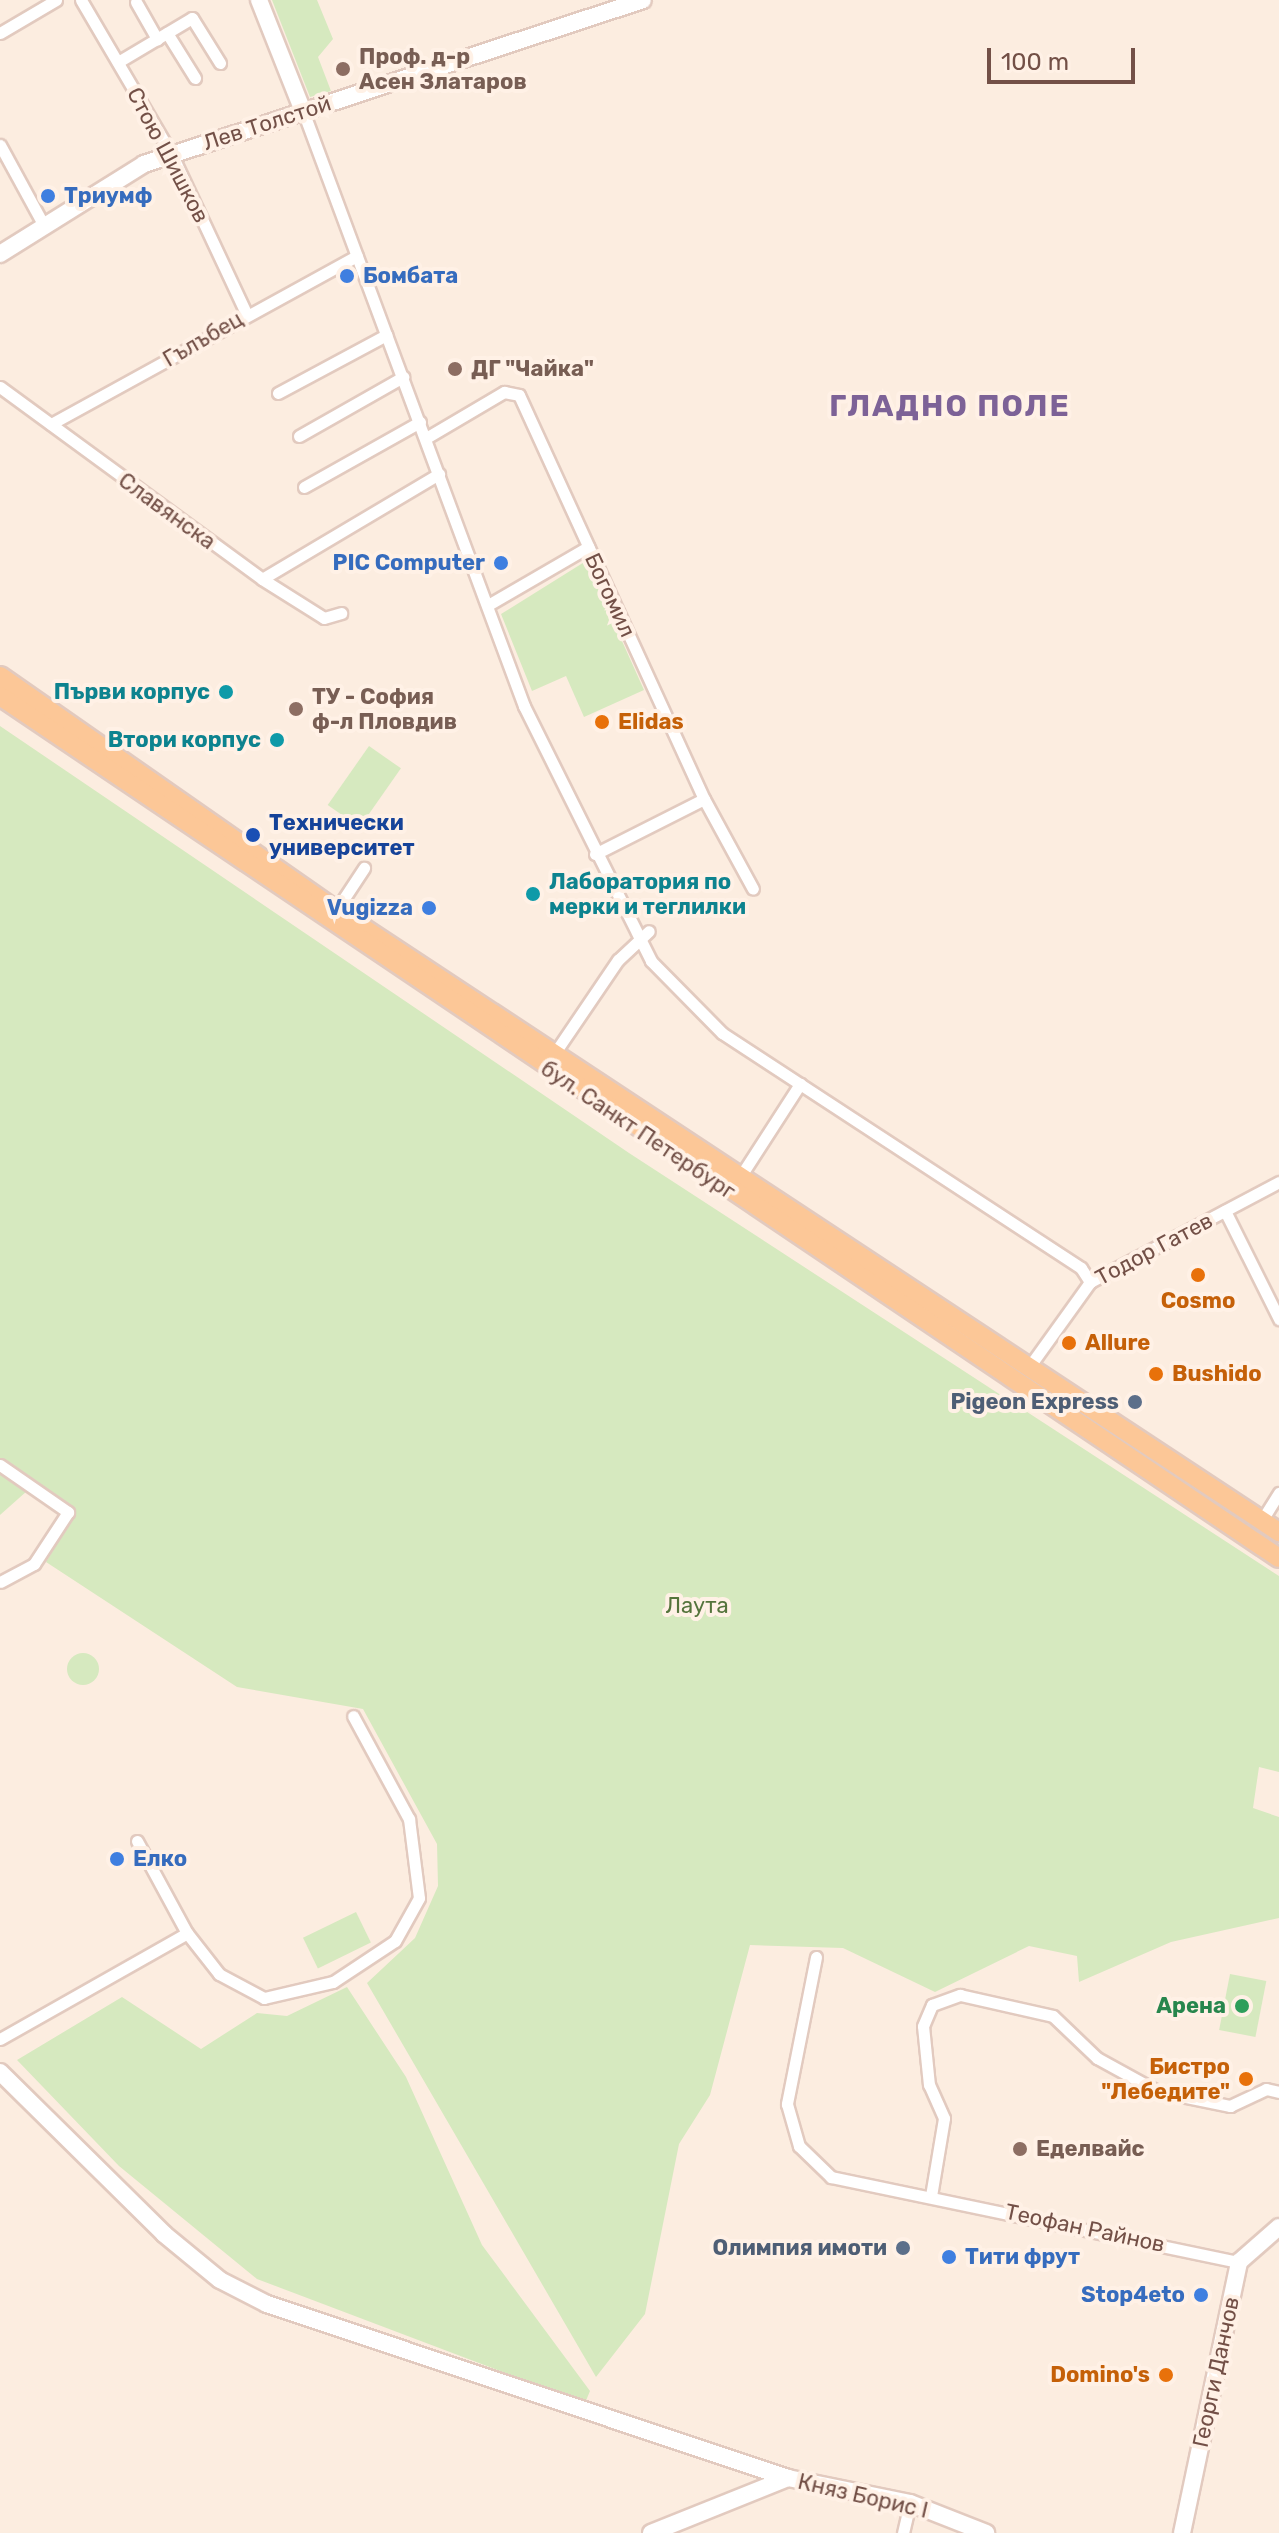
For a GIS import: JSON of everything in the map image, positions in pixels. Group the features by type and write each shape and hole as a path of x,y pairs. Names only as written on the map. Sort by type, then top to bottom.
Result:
{"main road":[{"name":"бул. Санкт Петербург","path":"0,676 332,917 554,1054 1279,1532"},
{"name":"бул. Санкт Петербург","path":"0,696 1279,1558"}],"street":[{"path":"0,33 56,0"},
{"name":"Стою Шишков","path":"81,0 172,155 246,313"},
{"path":"259,0 420,422 524,706 595,854 644,935 651,961 722,1033 1081,1268 1090,1282"},
{"name":"Лев Толстой","path":"0,254 43,224 172,155 643,0"},
{"path":"136,2 195,78"},
{"path":"118,62 192,18 220,63"},
{"path":"0,145 43,224"},
{"name":"Гълъбец","path":"51,424 184,346 357,256"},
{"path":"278,393 386,335"},
{"path":"299,436 403,377"},
{"name":"Славянска","path":"0,387 262,579 324,618 341,613"},
{"name":"Богомил","path":"426,438 504,392 519,395 704,799 753,889"},
{"path":"304,487 420,422"},
{"path":"262,579 439,474"},
{"path":"488,605 588,547"},
{"path":"595,854 704,799"},
{"path":"332,917 364,868"},
{"path":"554,1054 644,935"},
{"path":"740,1177 800,1084"},
{"name":"Тодор Гатев","path":"1029,1367 1090,1282 1279,1182"},
{"path":"1225,1211 1279,1319"},
{"path":"0,1465 68,1512 34,1564 0,1582"},
{"path":"1262,1520 1279,1493"},
{"path":"137,1841 187,1933 219,1974 272,1998 324,1987 395,1941 419,1898 417,1841 353,1716"},
{"path":"0,2039 187,1933"},
{"name":"Теофан Райнов","path":"816,1957 787,2104 799,2146 831,2177 1239,2262"},
{"path":"931,2196 944,2118 929,2085 923,2026 932,2005 960,1995 1053,2016 1097,2058 1157,2091 1230,2106 1266,2089 1279,2092"},
{"path":"0,2072 111,2186 231,2286 788,2478"},
{"path":"1239,2262 1279,2227"},
{"name":"Георги Данчов","path":"1182,2533 1239,2262"},
{"name":"Княз Борис I","path":"651,2533 788,2478 910,2503 986,2533"},
{"path":"903,2533 910,2503"}],"green space":[{"path":"272,0 317,0 333,39 318,57 331,91 310,97"},
{"path":"586,561 644,690 584,717 566,676 532,691 501,614"},
{"name":"Лаута","path":"0,726 629,1153 1279,1576 1279,1772 1259,1767 1253,1808 1279,1817 1279,1918 1171,1942 1079,1982 1077,1956 1029,1946 935,1992 843,1948 750,1945 710,2095 679,2144 645,2314 596,2377 367,1983 415,1938 438,1886 437,1844 363,1709 237,1687 46,1562 76,1511 0,1460"},
{"path":"369,746 401,768 360,827 328,805"},
{"path":"0,1474 27,1491 0,1515"},
{"path":"83,1653 94,1658 99,1669 94,1680 83,1685 72,1680 67,1669 72,1658"},
{"path":"356,1912 371,1943 318,1968 303,1938"},
{"name":"Арена","path":"1230,1974 1266,1981 1255,2037 1219,2030"},
{"path":"347,1987 406,2077 482,2245 590,2391 585,2403 257,2279 119,2166 17,2060 122,1997 201,2049 257,2013 287,2016"}],"place":[{"name":"Проф. д-р Асен Златаров","path":"343,69"},
{"name":"Триумф","path":"48,196"},
{"name":"Бомбата","path":"347,276"},
{"name":"ДГ \"Чайка\"","path":"455,369"},
{"name":"PIC Computer","path":"501,563"},
{"name":"Първи корпус","path":"226,692"},
{"name":"ТУ - София ф-л Пловдив","path":"296,709"},
{"name":"Elidas","path":"602,722"},
{"name":"Втори корпус","path":"277,740"},
{"name":"Технически университет","path":"253,835"},
{"name":"Лаборатория по мерки и теглилки","path":"533,894"},
{"name":"Vugizza","path":"429,908"},
{"name":"Cosmo","path":"1198,1275"},
{"name":"Allure","path":"1069,1343"},
{"name":"Bushido","path":"1156,1374"},
{"name":"Pigeon Express","path":"1135,1402"},
{"name":"Елко","path":"117,1859"},
{"name":"Арена","path":"1242,2006"},
{"name":"Бистро \"Лебедите\"","path":"1246,2079"},
{"name":"Еделвайс","path":"1020,2149"},
{"name":"Олимпия имоти","path":"903,2248"},
{"name":"Тити фрут","path":"949,2257"},
{"name":"Stop4eto","path":"1201,2295"},
{"name":"Domino's","path":"1166,2375"}],"district":[{"name":"ГЛАДНО ПОЛЕ","path":"950,406"}]}
